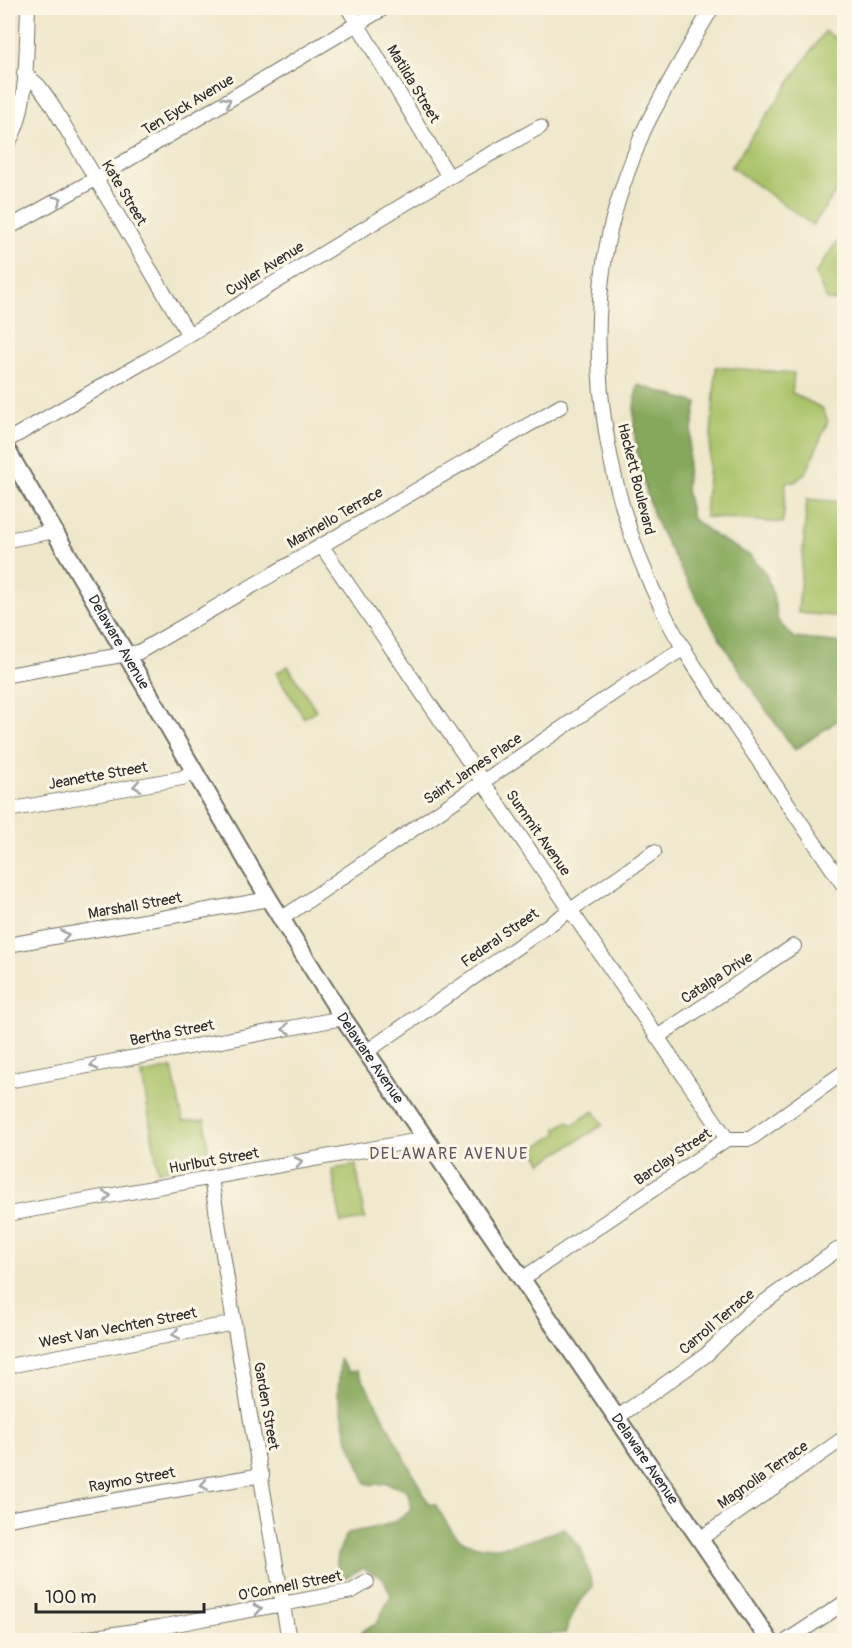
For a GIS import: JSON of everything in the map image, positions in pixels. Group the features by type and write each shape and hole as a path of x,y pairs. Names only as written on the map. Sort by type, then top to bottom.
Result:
{"main road":[{"name":"Delaware Avenue","path":"8,452 193,771 343,1018 769,1641"}],"street":[{"path":"8,143 14,135 19,119 28,8"},
{"name":"Matilda Street","path":"348,8 449,177"},
{"name":"Ten Eyck Avenue","path":"8,228 384,8"},
{"name":"Hackett Boulevard","path":"712,8 673,74 641,137 625,180 605,255 598,351 606,437 617,485 636,547 664,614 695,668 844,886"},
{"name":"Kate Street","path":"24,73 50,100 189,335"},
{"name":"Cuyler Avenue","path":"8,440 189,335 449,177 540,127"},
{"name":"Marinello Terrace","path":"8,675 139,652 561,406"},
{"path":"8,540 54,531"},
{"name":"Summit Avenue","path":"321,545 727,1139"},
{"name":"Saint James Place","path":"281,919 621,688 684,648"},
{"name":"Jeanette Street","path":"8,810 182,778 193,771"},
{"name":"Federal Street","path":"366,1052 654,852"},
{"name":"Marshall Street","path":"8,945 269,899"},
{"name":"Catalpa Drive","path":"657,1037 794,946"},
{"name":"Bertha Street","path":"8,1081 343,1018"},
{"name":"Barclay Street","path":"522,1280 727,1139 750,1139 844,1072"},
{"name":"Hurlbut Street","path":"8,1214 425,1139"},
{"name":"Garden Street","path":"211,1178 290,1641"},
{"name":"Carroll Terrace","path":"618,1417 706,1355 749,1313 837,1251"},
{"name":"West Van Vechten Street","path":"8,1366 234,1323"},
{"name":"Magnolia Terrace","path":"700,1539 844,1438"},
{"name":"Raymo Street","path":"8,1519 262,1475"},
{"name":"O'Connell Street","path":"76,1641 161,1634 283,1604 352,1591 367,1582"},
{"path":"788,1641 844,1603"}],"green space":[{"path":"825,31 844,44 844,180 813,225 731,167"},
{"path":"844,241 844,301 827,300 815,274 836,243"},
{"path":"716,367 794,373 792,393 822,408 828,421 807,471 795,482 786,482 783,523 705,517"},
{"path":"638,385 697,403 690,440 686,489 692,518 717,537 751,556 766,574 778,621 794,638 844,643 844,716 795,750 721,641 658,526 645,488 637,453 634,417"},
{"path":"807,499 844,502 844,617 798,613"},
{"path":"288,666 316,710 304,718 276,673"},
{"path":"172,1068 183,1121 205,1120 209,1160 158,1171 142,1074"},
{"path":"594,1111 603,1125 542,1163 533,1149 558,1133 556,1129 568,1121 572,1125"},
{"path":"356,1165 365,1219 341,1223 332,1169"},
{"path":"340,1360 349,1372 357,1370 429,1504 435,1504 456,1536 467,1543 494,1547 525,1542 564,1528 581,1548 593,1587 578,1604 565,1633 544,1635 532,1640 356,1640 362,1631 376,1624 391,1595 383,1578 363,1568 341,1580 337,1561 342,1545 348,1533 392,1523 412,1508 407,1491 387,1483 372,1485 366,1483 347,1436 338,1394"}],"district":[{"name":"DELAWARE AVENUE","path":"449,1154"}]}
